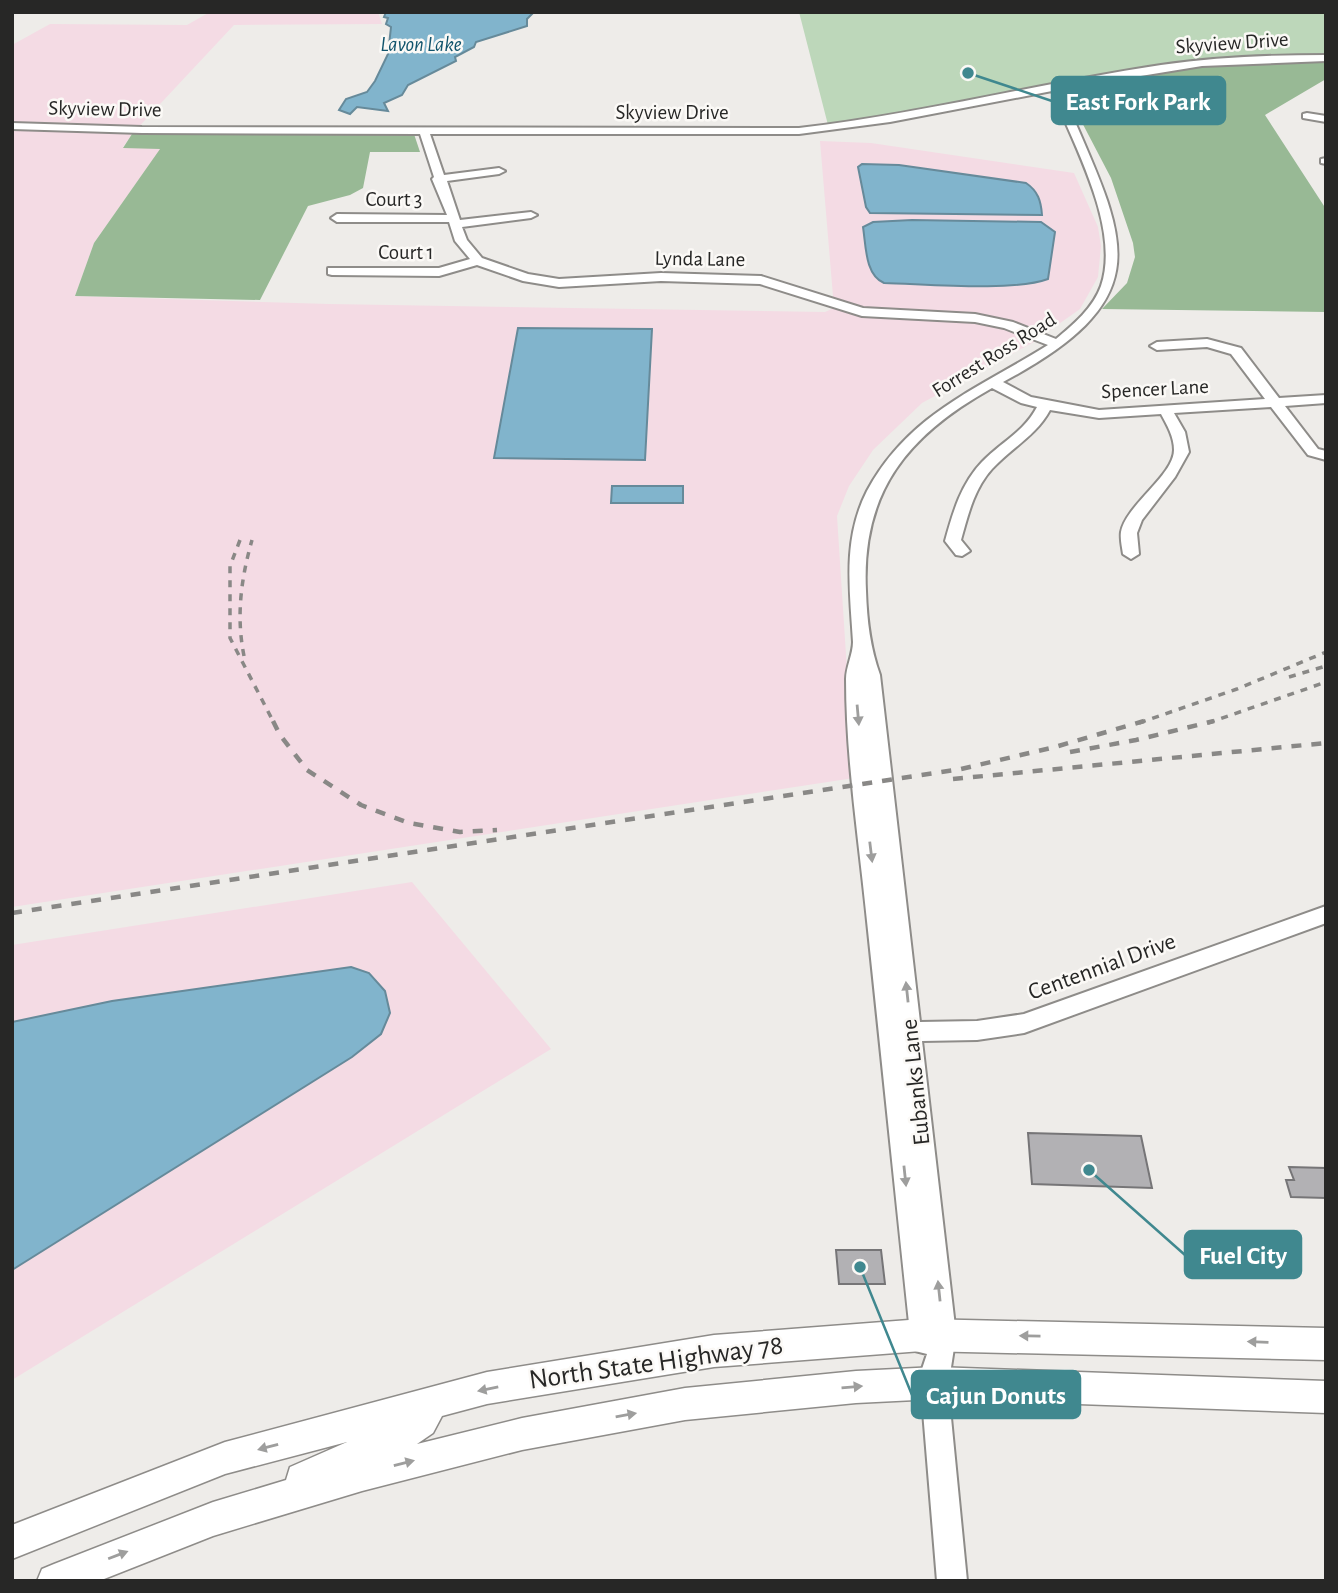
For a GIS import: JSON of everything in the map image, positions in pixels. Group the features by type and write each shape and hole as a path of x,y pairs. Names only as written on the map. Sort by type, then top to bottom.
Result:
{"main road":[{"name":"North State Highway 78","path":"12,1542 225,1458 487,1388 714,1351 933,1335 1326,1344"},
{"name":"North State Highway 78","path":"54,1581 213,1519 362,1474 535,1431 685,1404 856,1387 936,1383 1326,1397"},
{"path":"213,1519 408,1431 422,1422 430,1403"}],"street":[{"name":"Skyview Drive","path":"12,126 799,131 847,125 1199,63 1326,58"},
{"name":"Forrest Ross Road","path":"872,782 855,677 860,648 858,542 876,488 899,456 941,414 1058,344 1079,327 1104,292 1111,274 1114,248 1110,228 1055,87"},
{"path":"1307,116 1326,119"},
{"path":"424,130 453,221 464,247 478,261"},
{"path":"439,179 499,171"},
{"name":"Court 3","path":"337,218 453,221 531,215"},
{"name":"Lynda Lane","path":"478,261 527,278 559,283 661,276 761,281 862,312 975,318 1008,325 1058,344"},
{"name":"Court 1","path":"332,271 439,272 478,261"},
{"path":"1157,346 1224,345 1236,351 1313,452 1326,456"},
{"name":"Spencer Lane","path":"992,382 1026,400 1099,414 1326,399"},
{"path":"962,551 953,541 960,513 978,475 1026,435 1038,422 1045,405"},
{"path":"1131,554 1129,533 1134,519 1170,474 1182,452 1178,432 1166,411"},
{"name":"Eubanks Lane","path":"872,782 933,1335 952,1581"},
{"name":"Centennial Drive","path":"900,1031 992,1031 1024,1023 1326,914"}],"shaded area":[{"path":"210,12 378,12 382,24 234,25 123,147 161,148 94,243 75,296 329,304 825,312 834,308 820,141 871,143 1074,173 1098,227 1101,246 1098,277 1080,309 1032,343 922,403 873,450 849,486 837,516 854,778 12,907 12,45 50,24 187,25"},
{"path":"412,882 551,1049 12,1380 12,945"}],"green space":[{"path":"799,12 1326,12 1326,56 1245,57 828,125"},
{"path":"1326,59 1326,79 1265,115 1326,209 1326,312 1102,309 1127,283 1135,257 1133,243 1111,178 1065,90 1193,66"},
{"path":"132,134 414,134 420,152 370,152 363,188 350,195 308,206 260,300 75,296 94,243 160,149 123,148"}],"water":[{"name":"Lavon Lake","path":"386,12 534,12 527,19 527,26 476,42 474,47 455,57 456,61 408,85 402,95 384,103 388,111 357,107 350,114 339,110 346,99 367,92 388,54 391,27 386,24"},
{"path":"862,164 899,165 1026,183 1038,197 1042,215 870,213 866,207 858,167"},
{"path":"873,222 1041,222 1055,232 1048,279 991,286 884,283 873,274 870,267 863,227"},
{"path":"518,328 652,329 645,460 494,458"},
{"path":"612,486 683,486 683,503 611,503"},
{"path":"351,967 369,973 385,991 390,1013 381,1034 352,1057 12,1270 12,1022 112,1001"}],"building":[{"path":"1028,1133 1141,1136 1152,1188 1032,1184"},
{"path":"1289,1167 1326,1168 1326,1198 1291,1197 1286,1180 1294,1180"},
{"path":"836,1250 881,1250 885,1284 839,1284"}],"railway":[{"path":"240,540 230,566 230,638 274,723"},
{"path":"244,656 240,626 241,598 252,540"},
{"path":"1139,723 1237,689 1326,652"},
{"path":"1289,677 1326,666"},
{"path":"1213,721 1326,682"},
{"path":"12,913 961,769 1055,747 1144,721"},
{"path":"1070,752 1136,740 1213,721"},
{"path":"1208,723 1213,721"},
{"path":"274,723 307,770 361,805 409,823 460,832 497,830"},
{"path":"953,779 1326,743"}],"place":[{"name":"East Fork Park","path":"968,73"},
{"name":"Fuel City","path":"1089,1170"},
{"name":"Cajun Donuts","path":"860,1267"}]}
